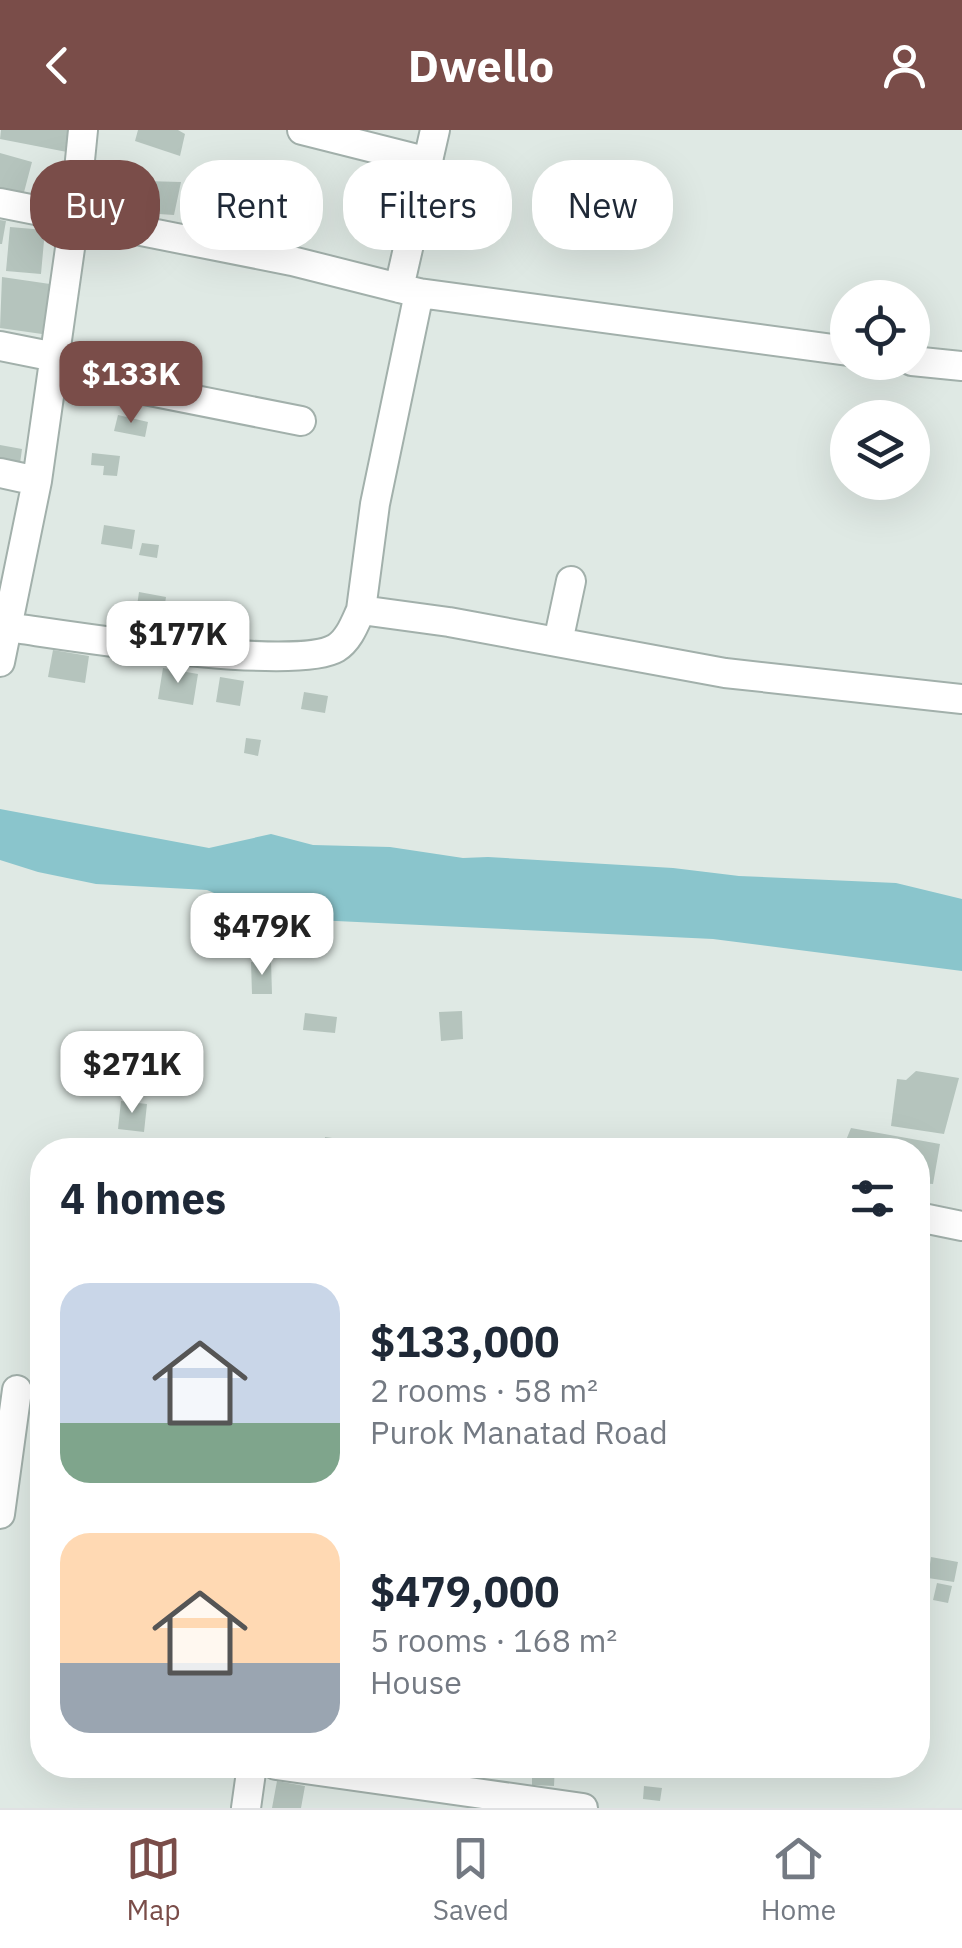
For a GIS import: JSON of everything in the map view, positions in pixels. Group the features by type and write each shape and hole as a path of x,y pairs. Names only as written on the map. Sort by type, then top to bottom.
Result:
{"street":[{"path":"80,160 83,130"},
{"path":"302,130 421,160"},
{"path":"429,160 435,130"},
{"path":"0,204 30,210"},
{"path":"160,236 292,261 409,290 830,349"},
{"path":"0,662 8,592 37,481 70,250"},
{"path":"7,627 240,655 317,656 338,647 351,633 361,610 415,250"},
{"path":"0,346 55,364 302,422"},
{"path":"930,363 962,366"},
{"path":"0,473 37,481"},
{"path":"558,642 571,581"},
{"path":"361,610 725,673 962,700"},
{"path":"930,1219 962,1226"},
{"path":"0,1514 20,1390"},
{"path":"246,1808 250,1778"},
{"path":"369,1778 583,1808"}],"water":[{"path":"0,809 209,848 271,834 313,845 390,847 463,858 896,883 962,899 962,971 713,939 273,918 207,890 96,884 0,860"}],"building":[{"path":"1,130 69,130 67,152 0,139"},
{"path":"138,130 178,130 185,134 180,156 135,141"},
{"path":"0,153 30,161 23,196 0,190"},
{"path":"160,181 180,182 174,215 160,214"},
{"path":"0,220 6,221 2,244 0,244"},
{"path":"10,227 30,229 30,250 43,250 41,274 6,271"},
{"path":"2,277 50,284 42,334 0,328"},
{"path":"118,415 148,422 145,437 114,431"},
{"path":"0,445 22,449 19,471 0,468"},
{"path":"92,453 120,456 117,476 103,475 104,466 91,465"},
{"path":"104,525 135,530 132,549 101,544"},
{"path":"142,543 159,545 157,558 139,555"},
{"path":"139,592 166,597 163,617 136,613"},
{"path":"53,650 89,656 85,683 48,677"},
{"path":"163,668 198,674 193,705 158,699"},
{"path":"220,677 244,681 240,706 216,702"},
{"path":"304,692 328,696 325,713 301,709"},
{"path":"246,738 261,740 258,756 244,753"},
{"path":"271,961 272,994 252,994 251,962"},
{"path":"462,1011 463,1039 441,1041 439,1012"},
{"path":"305,1013 337,1017 335,1033 303,1030"},
{"path":"916,1071 959,1078 944,1134 891,1126 897,1079 906,1080"},
{"path":"121,1101 147,1104 144,1132 118,1129"},
{"path":"851,1128 907,1138 847,1138"},
{"path":"930,1142 940,1144 930,1184"},
{"path":"931,1557 958,1562 954,1582 930,1578"},
{"path":"937,1583 952,1586 948,1603 933,1600"},
{"path":"532,1778 554,1778 554,1786 532,1785"},
{"path":"277,1781 305,1786 301,1808 272,1808"},
{"path":"644,1786 662,1788 660,1801 643,1799"}]}
